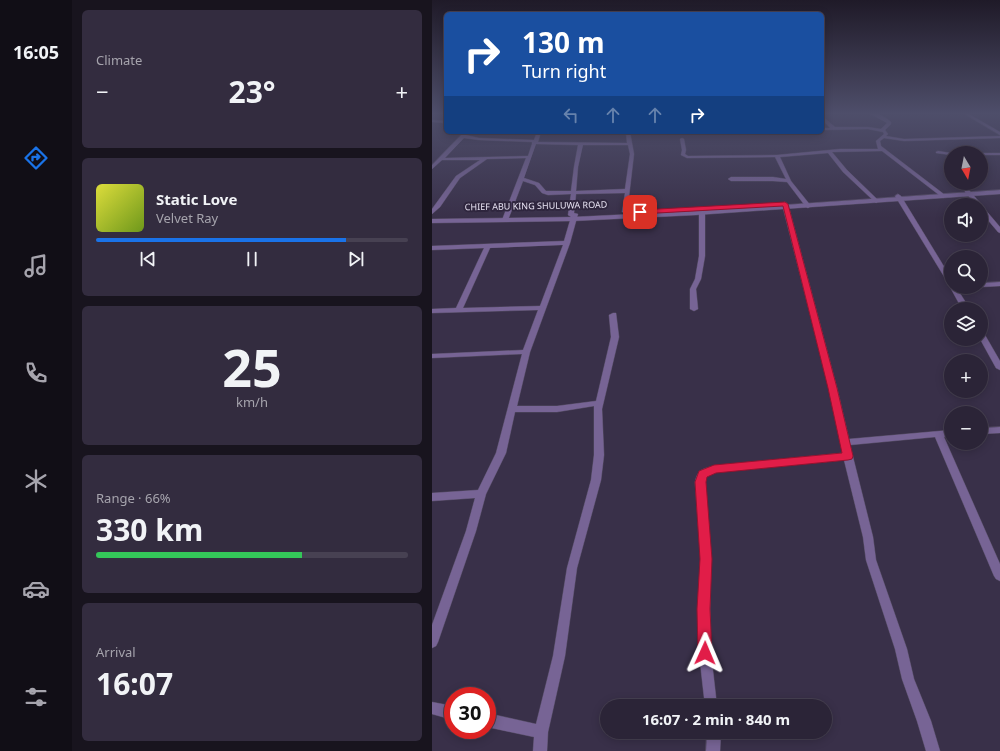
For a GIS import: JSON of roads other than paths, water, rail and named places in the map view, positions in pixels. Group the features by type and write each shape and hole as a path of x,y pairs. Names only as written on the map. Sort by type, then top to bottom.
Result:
{"street":[{"path":"432,168 452,148"},
{"path":"505,218 532,148"},
{"path":"432,642 472,531 481,494 501,453 526,352 567,243 573,216 573,192 580,148"},
{"path":"625,212 632,148"},
{"path":"684,148 683,155 687,157 777,156 858,149 883,150"},
{"path":"881,148 941,194"},
{"path":"829,151 845,171 875,199"},
{"path":"938,152 944,153"},
{"path":"988,154 1000,154"},
{"path":"777,156 789,181 807,204"},
{"path":"442,159 528,157"},
{"path":"432,212 439,206 459,176 487,158"},
{"path":"521,179 537,184 544,192 548,193 627,191"},
{"path":"731,179 766,179 789,181"},
{"path":"432,221 702,212 899,198 1000,188"},
{"path":"969,192 1000,192"},
{"path":"969,192 973,198"},
{"path":"899,198 944,272"},
{"path":"786,206 833,388 868,537 871,560 901,648 908,679 924,721 933,751"},
{"name":"CHIEF ABU KING SHULUWA ROAD","path":"573,216 625,212 786,206"},
{"path":"694,309 693,289 698,279 702,256 702,212"},
{"path":"988,216 1000,231"},
{"name":"CHIEF ABU KING SHULUWA ROAD","path":"432,218 505,218"},
{"path":"432,248 567,243"},
{"path":"459,310 488,245"},
{"path":"988,285 1000,284"},
{"path":"432,311 542,308"},
{"path":"540,751 541,732 559,656 572,568 596,480 599,455 599,403 607,379 615,337 613,315"},
{"path":"987,346 1000,368"},
{"path":"433,357 526,352"},
{"path":"511,409 557,409 599,403"},
{"path":"988,431 1000,430"},
{"path":"938,434 1000,576"},
{"path":"845,442 944,434"},
{"path":"710,699 705,653 704,609 706,559 700,482 702,474 714,469 848,456"},
{"path":"432,497 481,494"},
{"path":"432,708 444,711"},
{"path":"496,722 541,732"},
{"path":"713,751 714,739"}]}
